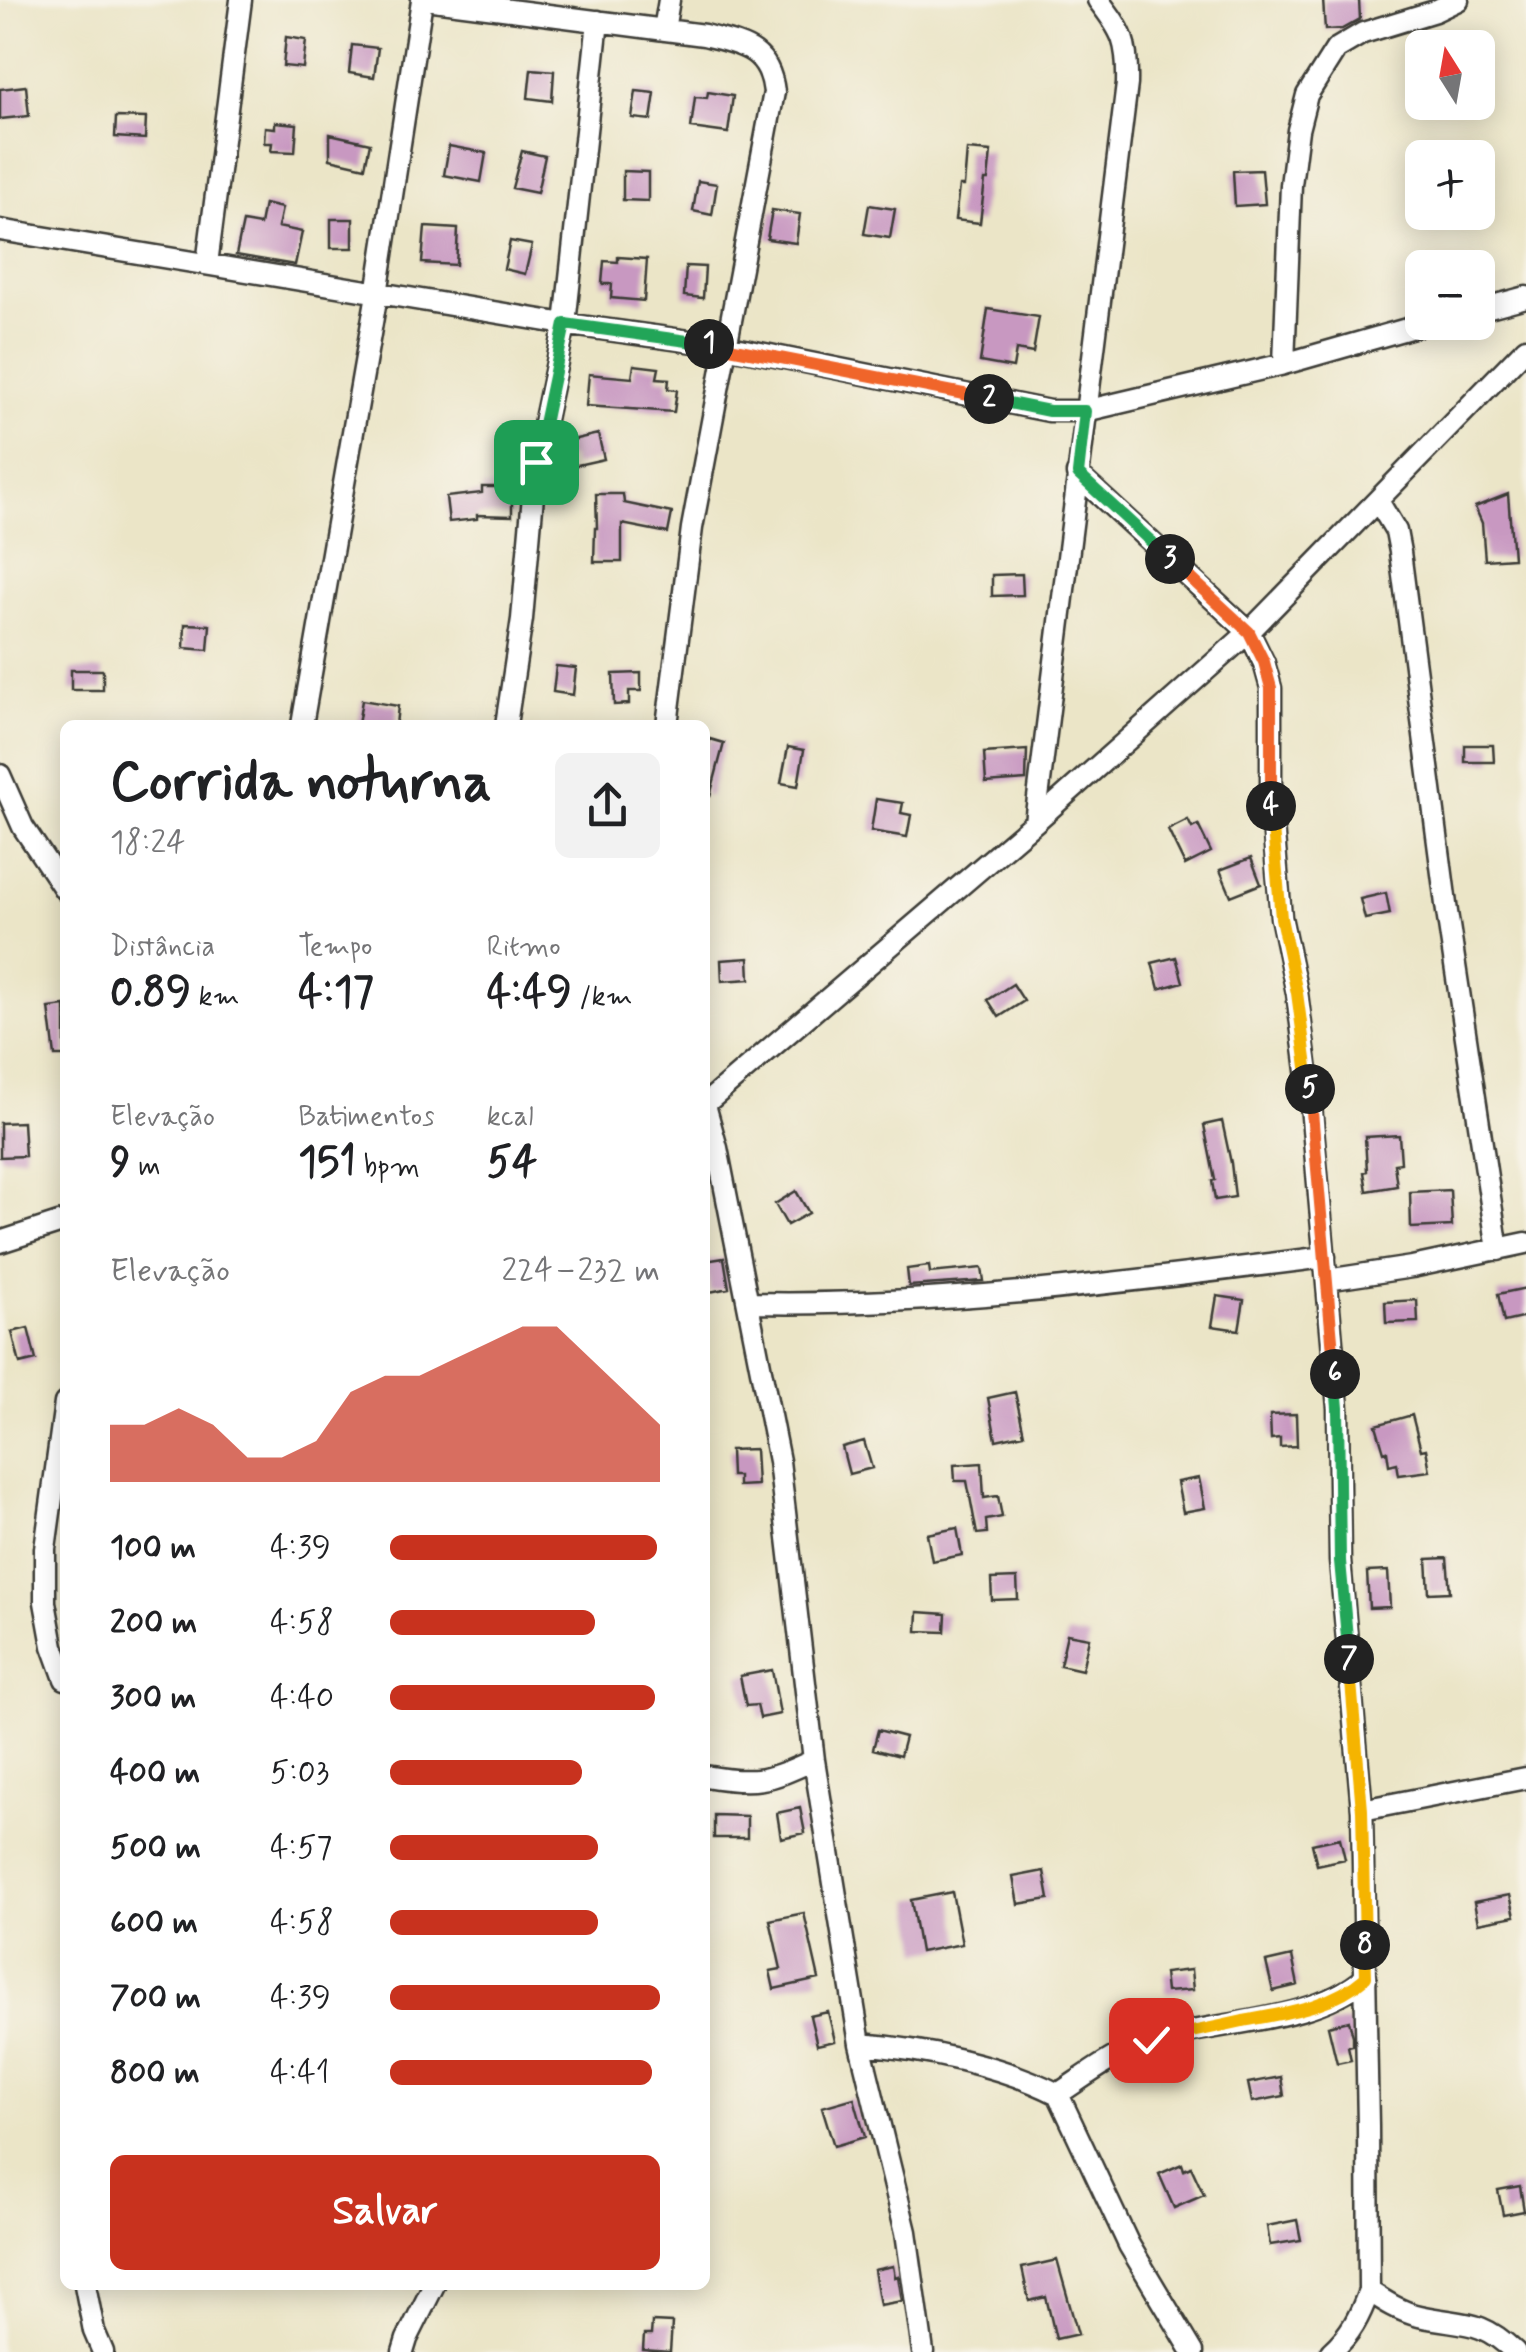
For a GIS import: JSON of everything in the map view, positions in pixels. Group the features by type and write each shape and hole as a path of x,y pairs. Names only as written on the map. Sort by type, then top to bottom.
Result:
{"street":[{"path":"207,264 241,0"},
{"path":"303,720 378,294 422,0"},
{"path":"433,0 704,35 746,46 768,66 774,92 692,528 668,720"},
{"path":"664,30 669,0"},
{"path":"1035,822 1128,68 1121,31 1098,0"},
{"path":"1284,364 1292,186 1306,95 1336,49 1363,33 1458,0"},
{"path":"507,720 522,619 536,462 565,324 598,20"},
{"path":"0,230 565,324 725,346 1049,411 1085,411 1284,364 1405,330"},
{"path":"1495,305 1526,297"},
{"path":"710,1100 1035,822 1249,632 1526,348"},
{"path":"1078,474 1249,632 1271,688 1271,802 1281,918 1297,993 1310,1094 1327,1280 1338,1408 1340,1561 1362,1810 1368,2291 1347,2338 1332,2352"},
{"path":"1378,501 1396,531 1400,552 1498,1250"},
{"path":"0,775 24,827 60,882"},
{"path":"710,1122 778,1461 814,1760 860,2044 906,2232 922,2352"},
{"path":"0,1242 60,1223"},
{"path":"1327,1280 1526,1244"},
{"path":"749,1304 1038,1292 1324,1257"},
{"path":"60,1440 45,1549 45,1602 60,1665"},
{"path":"710,1777 742,1782 776,1777 814,1760"},
{"path":"1362,1810 1526,1778"},
{"path":"1058,2094 1123,2052 1151,2040 1305,2009 1352,1990 1366,1977"},
{"path":"860,2044 902,2048 988,2068 1035,2082 1058,2094 1129,2245 1192,2352"},
{"path":"86,2290 94,2331 103,2352"},
{"path":"403,2352 432,2290"},
{"path":"1368,2291 1418,2316 1482,2327 1515,2352"}],"building":[{"path":"1323,0 1359,0 1360,19 1342,29 1325,30"},
{"path":"286,37 306,40 303,68 283,66"},
{"path":"352,45 378,48 374,77 349,73"},
{"path":"531,69 554,71 552,101 528,98"},
{"path":"26,86 29,116 0,119 0,89"},
{"path":"636,91 655,93 651,120 632,118"},
{"path":"708,92 733,96 728,133 691,128 695,97 707,98"},
{"path":"116,117 146,118 145,139 115,137"},
{"path":"275,122 297,124 295,152 271,151 272,143 264,143 265,127 275,128"},
{"path":"330,134 370,143 365,167 330,159"},
{"path":"449,146 486,153 481,182 444,175"},
{"path":"967,150 991,152 980,223 955,220 959,186 964,186"},
{"path":"522,151 545,156 537,193 512,188"},
{"path":"1262,170 1265,204 1235,206 1233,171"},
{"path":"623,171 648,172 648,201 623,200"},
{"path":"698,181 717,184 712,215 693,211"},
{"path":"264,204 282,208 278,227 302,232 295,265 236,255 243,222 260,225"},
{"path":"869,205 895,209 890,238 864,234"},
{"path":"772,210 800,214 796,243 767,239"},
{"path":"331,219 353,219 353,248 331,248"},
{"path":"425,227 458,229 456,265 422,263"},
{"path":"510,241 532,245 525,274 504,269"},
{"path":"618,257 647,259 644,301 611,298 612,284 602,284 604,261 618,262"},
{"path":"686,266 705,267 703,298 684,296"},
{"path":"988,309 1039,317 1033,353 1016,350 1013,368 980,362"},
{"path":"634,365 659,368 657,378 669,379 668,389 677,390 674,412 586,406 589,374 632,378"},
{"path":"598,434 604,459 573,466 571,457 566,458 563,442"},
{"path":"482,487 512,487 512,516 477,515 477,519 449,522 446,497 482,493"},
{"path":"596,494 623,494 624,503 672,513 668,533 622,524 622,562 594,562"},
{"path":"1508,494 1513,558 1485,560 1482,523 1475,507"},
{"path":"1022,574 1023,595 992,596 992,575"},
{"path":"185,624 210,625 208,650 184,648"},
{"path":"556,666 576,668 573,695 553,692"},
{"path":"71,670 103,670 103,690 71,690"},
{"path":"641,673 641,691 629,691 629,704 614,705 613,674"},
{"path":"362,700 398,706 397,720 359,720"},
{"path":"710,739 724,743 710,796"},
{"path":"1465,745 1493,745 1494,762 1465,762"},
{"path":"788,747 804,750 798,786 781,783"},
{"path":"1027,750 1026,780 986,783 984,753"},
{"path":"876,799 903,803 901,813 911,815 907,837 871,831"},
{"path":"1188,820 1192,828 1198,825 1211,852 1185,865 1168,830"},
{"path":"1251,858 1261,884 1231,896 1220,870"},
{"path":"1386,893 1390,914 1365,919 1360,899"},
{"path":"1176,957 1183,982 1159,989 1152,963"},
{"path":"749,958 750,979 722,981 721,960"},
{"path":"1013,984 1024,1001 999,1017 988,1000"},
{"path":"60,1007 60,1056 55,1056 49,1008"},
{"path":"1222,1121 1235,1197 1215,1200 1204,1125"},
{"path":"23,1122 25,1156 0,1157 0,1123"},
{"path":"1399,1135 1401,1163 1394,1164 1397,1186 1367,1191 1365,1137"},
{"path":"1450,1190 1452,1226 1411,1228 1410,1192"},
{"path":"796,1191 809,1213 787,1225 775,1204"},
{"path":"724,1258 729,1288 710,1292 710,1260"},
{"path":"929,1266 930,1273 982,1268 984,1281 909,1286 907,1269"},
{"path":"1526,1288 1526,1317 1504,1322 1498,1294"},
{"path":"1217,1296 1244,1300 1239,1330 1212,1326"},
{"path":"1417,1300 1418,1322 1386,1323 1385,1302"},
{"path":"28,1328 36,1360 20,1364 12,1332"},
{"path":"1015,1392 1024,1434 996,1440 988,1398"},
{"path":"1296,1414 1297,1446 1280,1447 1280,1438 1271,1439 1270,1415"},
{"path":"1412,1415 1430,1471 1399,1475 1397,1463 1389,1465 1376,1425"},
{"path":"864,1441 872,1468 849,1474 842,1447"},
{"path":"755,1449 757,1485 738,1486 738,1476 731,1476 730,1450"},
{"path":"982,1463 984,1498 998,1496 1002,1517 986,1520 987,1533 977,1534 967,1481 955,1481 954,1465"},
{"path":"1199,1478 1205,1508 1183,1512 1177,1482"},
{"path":"957,1528 962,1555 932,1561 927,1534"},
{"path":"1447,1558 1450,1592 1429,1593 1427,1559"},
{"path":"1388,1571 1390,1607 1369,1608 1367,1572"},
{"path":"1017,1578 1018,1599 992,1600 991,1579"},
{"path":"918,1612 946,1614 945,1632 917,1631"},
{"path":"1067,1634 1089,1638 1082,1670 1060,1665"},
{"path":"772,1670 780,1714 760,1718 757,1705 746,1706 740,1676"},
{"path":"878,1730 905,1737 900,1756 873,1749"},
{"path":"800,1808 805,1833 781,1838 777,1813"},
{"path":"714,1815 747,1816 747,1838 714,1838"},
{"path":"1340,1838 1345,1859 1317,1865 1312,1844"},
{"path":"1044,1871 1049,1899 1018,1904 1013,1877"},
{"path":"952,1892 962,1944 920,1952 911,1900"},
{"path":"1510,1895 1515,1916 1478,1923 1474,1902"},
{"path":"804,1913 819,1979 774,1989 770,1971 781,1969 770,1920"},
{"path":"1292,1956 1298,1985 1273,1991 1266,1962"},
{"path":"1191,1970 1193,1990 1166,1992 1164,1973"},
{"path":"828,2012 835,2041 817,2045 810,2016"},
{"path":"1349,2021 1353,2036 1353,2045 1348,2046 1351,2060 1337,2063 1328,2026"},
{"path":"1281,2077 1284,2096 1252,2102 1248,2083"},
{"path":"854,2098 865,2137 834,2146 822,2107"},
{"path":"1182,2164 1184,2170 1191,2167 1204,2195 1174,2208 1159,2174"},
{"path":"1520,2186 1524,2211 1503,2215 1498,2190"},
{"path":"1297,2220 1301,2240 1270,2245 1267,2226"},
{"path":"1057,2260 1078,2334 1056,2339 1046,2297 1029,2301 1022,2268"},
{"path":"893,2266 902,2301 880,2305 874,2270"},
{"path":"652,2322 672,2323 670,2352 643,2350 644,2335 651,2335"}],"route":[{"path":"536,462 565,324 725,346 1049,411 1085,411 1078,474 1249,632 1264,662 1271,688 1271,802 1281,918 1297,993 1310,1094 1338,1408 1340,1561 1362,1810 1366,1977 1352,1990 1305,2009 1151,2040"}]}
